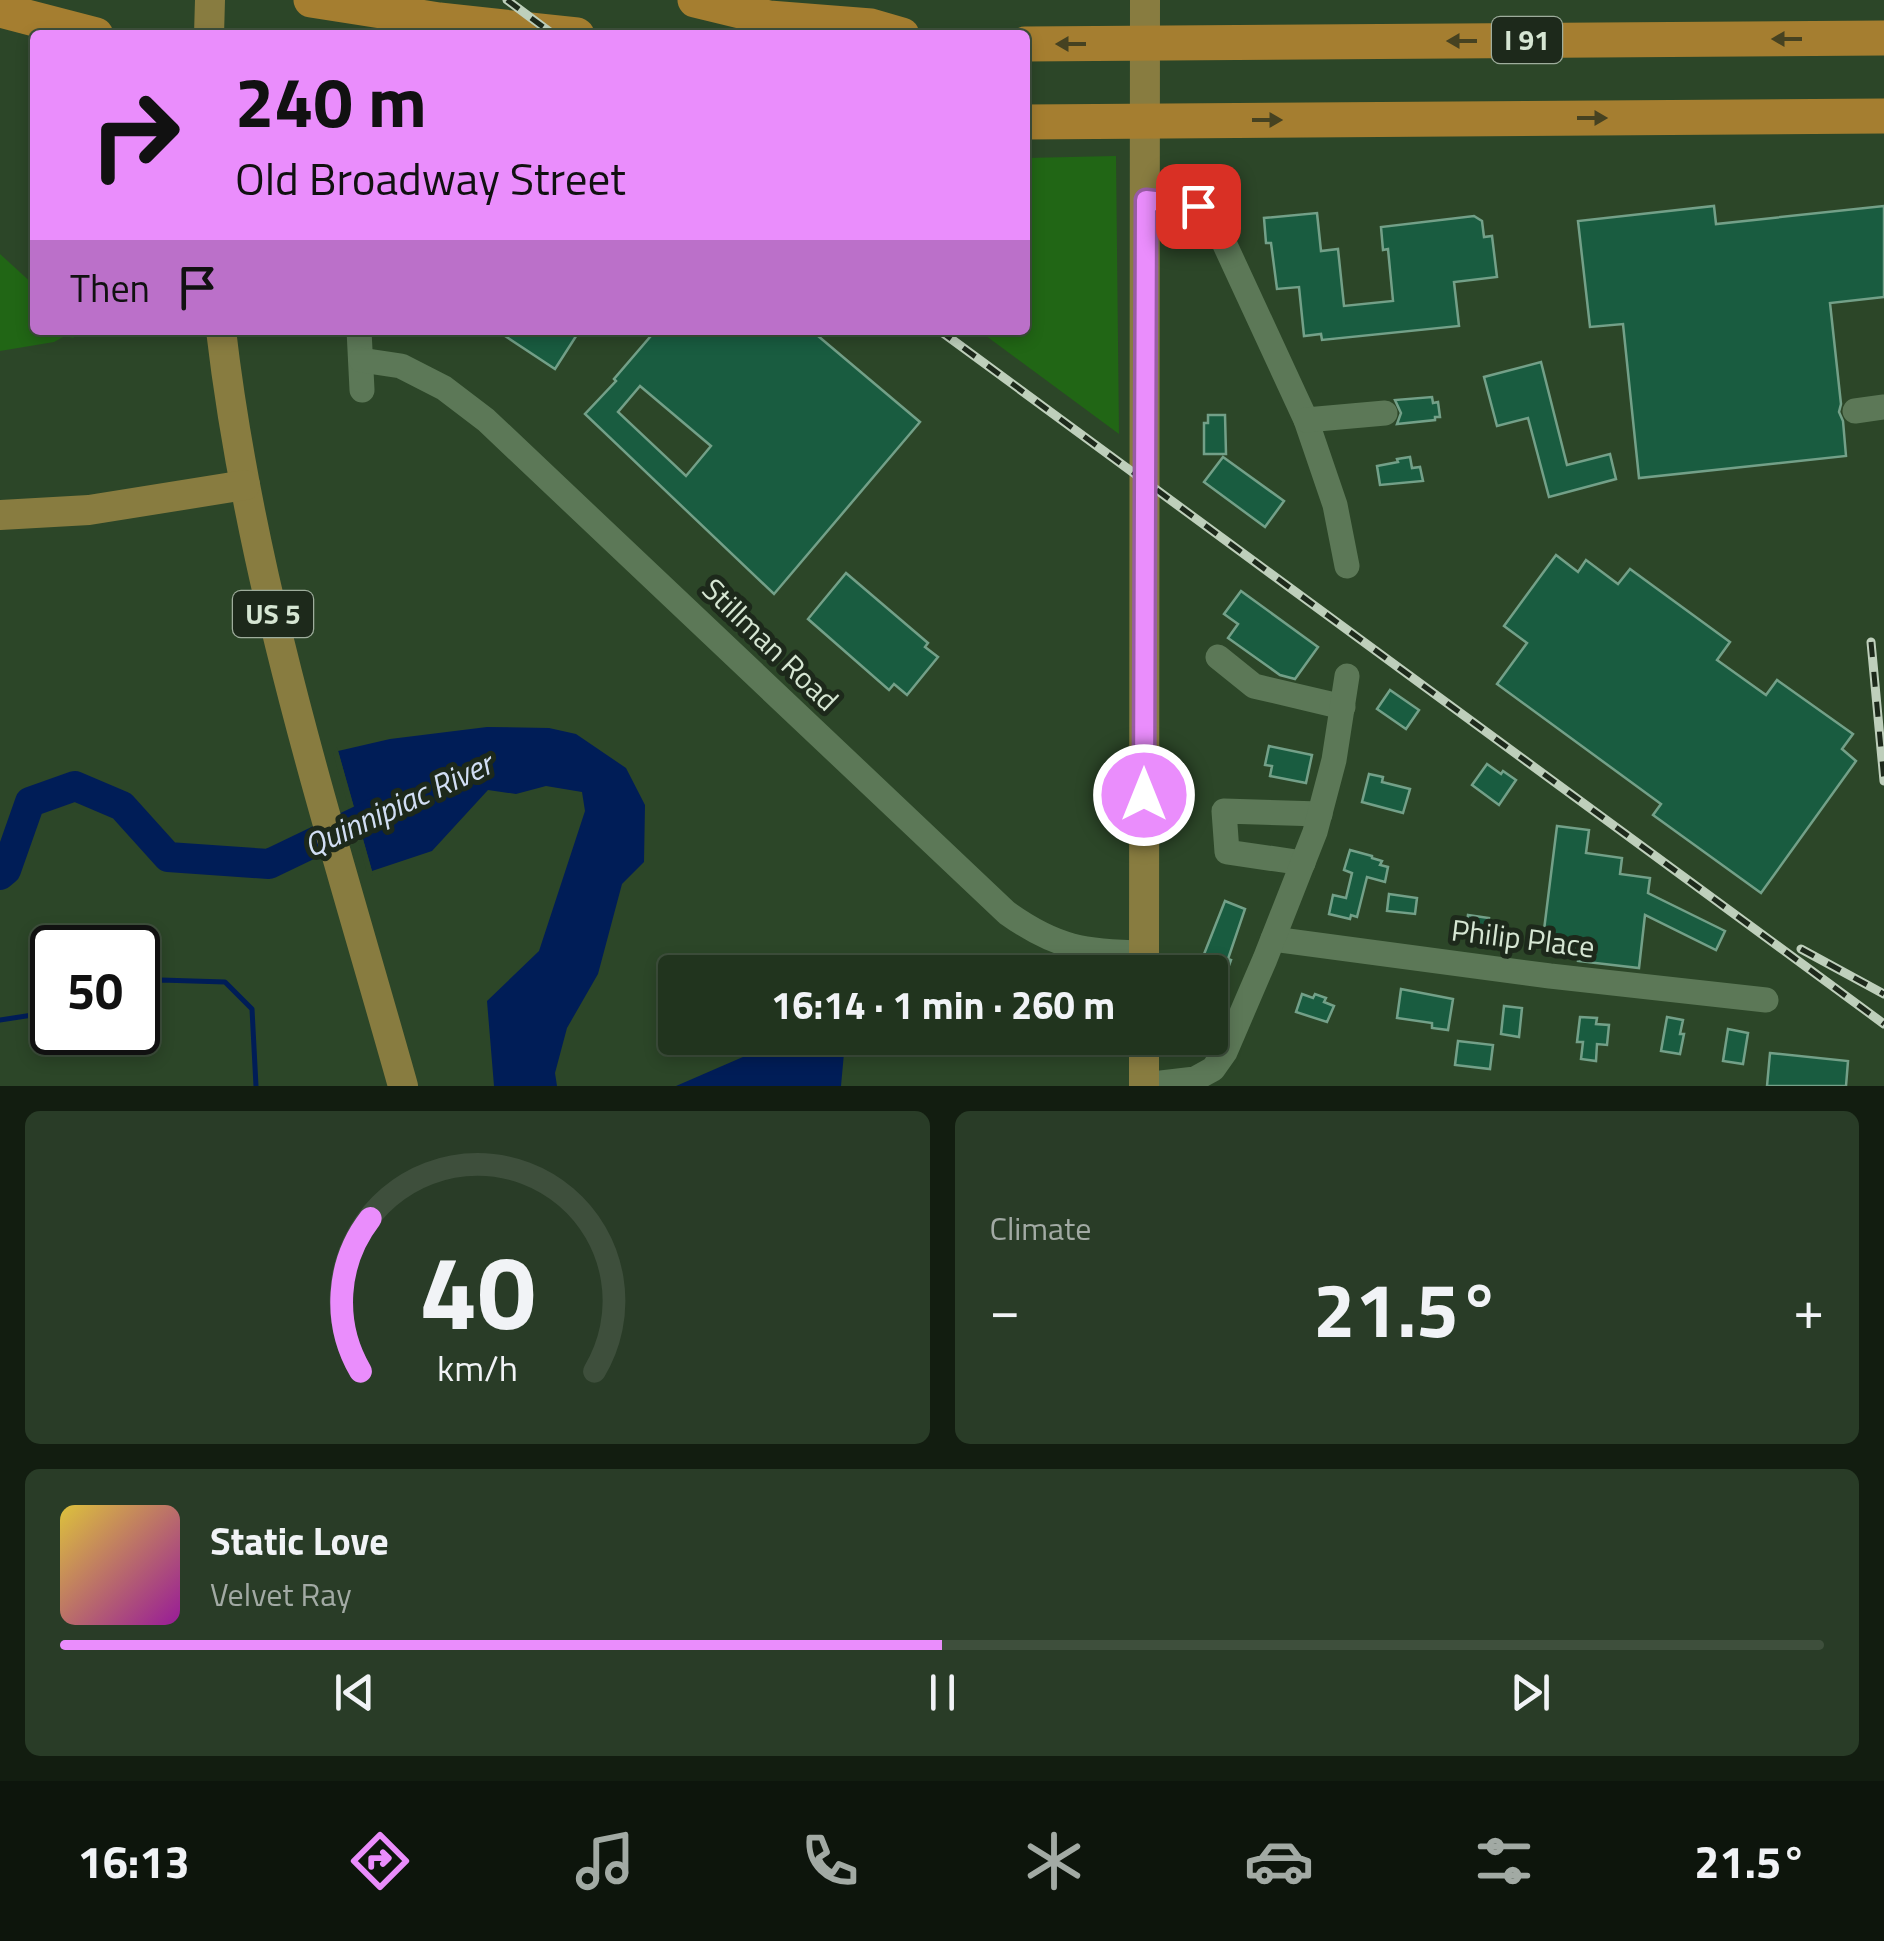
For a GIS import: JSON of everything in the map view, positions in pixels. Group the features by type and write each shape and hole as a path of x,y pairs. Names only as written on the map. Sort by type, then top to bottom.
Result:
{"highway":[{"path":"311,0 531,30"},
{"path":"695,0 769,18 885,30"},
{"path":"0,10 77,30"},
{"path":"0,34 30,41"},
{"name":"I 91","path":"1030,44 1884,38"},
{"path":"1030,122 1884,116"}],"main road":[{"path":"209,30 210,0"},
{"path":"1144,955 1145,0"},
{"name":"US 5","path":"222,335 245,484 272,612 404,1086"},
{"path":"0,515 89,510 245,484"},
{"path":"1144,1055 1144,1085"}],"street":[{"path":"1146,200 1204,209 1219,230 1306,420 1335,505 1347,566"},
{"path":"359,335 362,390"},
{"name":"Stillman Road","path":"361,360 402,366 444,388 486,420 1007,913 1033,932 1114,955"},
{"path":"1855,411 1884,407"},
{"path":"1306,420 1385,413"},
{"path":"1218,657 1254,686 1343,707"},
{"path":"1144,1085 1204,1076 1225,1052 1320,814 1334,760 1346,676"},
{"path":"1303,863 1227,852 1224,811 1320,814"},
{"name":"Philip Place","path":"1273,939 1766,1000"}],"green space":[{"path":"1116,156 1119,434 985,335 1030,335 1030,158"},
{"path":"0,254 30,281 30,335 76,335 0,351"}],"water":[{"path":"487,727 549,728 576,734 626,768 645,805 644,862 622,884 598,974 567,1028 555,1073 557,1086 494,1086 487,1001 539,951 585,811 582,792 546,786 516,794 488,790 432,851 372,871 338,751 390,739"},
{"path":"747,1055 844,1055 841,1086 676,1086"}],"pier":[{"path":"337,747 373,876 367,873 333,753"}],"building":[{"path":"1714,206 1716,224 1884,206 1884,297 1830,303 1846,456 1639,478 1623,324 1590,327 1578,221"},
{"path":"1317,213 1321,251 1338,249 1344,306 1393,301 1388,249 1383,250 1381,227 1474,216 1482,221 1484,237 1492,236 1497,277 1454,282 1459,326 1322,340 1321,334 1304,336 1299,287 1277,289 1264,218"},
{"path":"504,335 577,335 555,369"},
{"path":"652,335 817,335 920,422 774,594 585,414","holes":["640,386 711,446 686,476 618,412"]},
{"path":"1541,362 1567,465 1610,454 1616,479 1549,497 1528,418 1497,426 1484,377"},
{"path":"1432,397 1433,403 1438,402 1440,417 1397,424 1401,413 1395,400"},
{"path":"1208,415 1225,415 1226,454 1204,454 1204,423 1208,423"},
{"path":"1223,457 1284,501 1265,527 1204,482"},
{"path":"1410,457 1412,468 1420,467 1423,481 1380,485 1377,466"},
{"path":"1556,555 1578,572 1586,560 1618,584 1630,569 1730,642 1717,660 1766,695 1777,680 1853,734 1842,749 1856,761 1761,893 1653,815 1661,804 1497,684 1527,643 1504,626"},
{"path":"846,573 928,643 925,647 938,657 907,695 894,684 889,690 808,619"},
{"path":"1241,591 1318,647 1295,679 1280,675 1228,638 1238,624 1224,614"},
{"path":"1390,690 1419,710 1406,729 1377,709"},
{"path":"1269,746 1312,755 1306,783 1270,776 1272,766 1265,765"},
{"path":"1487,764 1516,780 1499,805 1472,785"},
{"path":"1369,774 1383,777 1382,782 1410,789 1403,813 1362,802"},
{"path":"1557,826 1589,830 1586,853 1622,858 1620,874 1650,878 1648,893 1725,931 1716,950 1645,915 1639,968 1578,961 1579,951 1542,946"},
{"path":"1350,850 1372,856 1388,867 1385,882 1367,877 1357,917 1351,915 1350,919 1329,914 1333,895 1346,898 1352,873 1344,870"},
{"path":"1389,894 1417,898 1415,914 1387,911"},
{"path":"1225,901 1245,909 1228,959 1228,955 1204,955"},
{"path":"1468,915 1489,918 1486,940 1468,938"},
{"path":"1401,989 1453,999 1448,1030 1432,1028 1432,1023 1397,1018"},
{"path":"1302,994 1326,998 1324,1002 1334,1006 1327,1022 1296,1012"},
{"path":"1504,1006 1522,1008 1519,1037 1501,1034"},
{"path":"1580,1017 1597,1018 1596,1024 1609,1025 1607,1045 1597,1044 1596,1061 1581,1059 1583,1042 1577,1042"},
{"path":"1667,1017 1683,1020 1680,1054 1661,1051"},
{"path":"1728,1029 1748,1033 1743,1064 1723,1061"},
{"path":"1458,1041 1493,1045 1490,1069 1455,1065"},
{"path":"1770,1053 1848,1061 1846,1086 1767,1086"}],"waterway":[{"name":"Quinnipiac River","path":"0,875 6,870 30,802 75,786 122,806 168,857 269,864 394,804"},
{"path":"160,980 225,982 252,1009 256,1086"},
{"path":"0,1020 30,1015"}],"railway":[{"path":"507,0 547,30"},
{"path":"946,335 1884,1024"},
{"path":"1871,642 1884,781"},
{"path":"1801,949 1884,994"}],"route":[{"path":"1144,795 1146,200 1198,206"}]}
